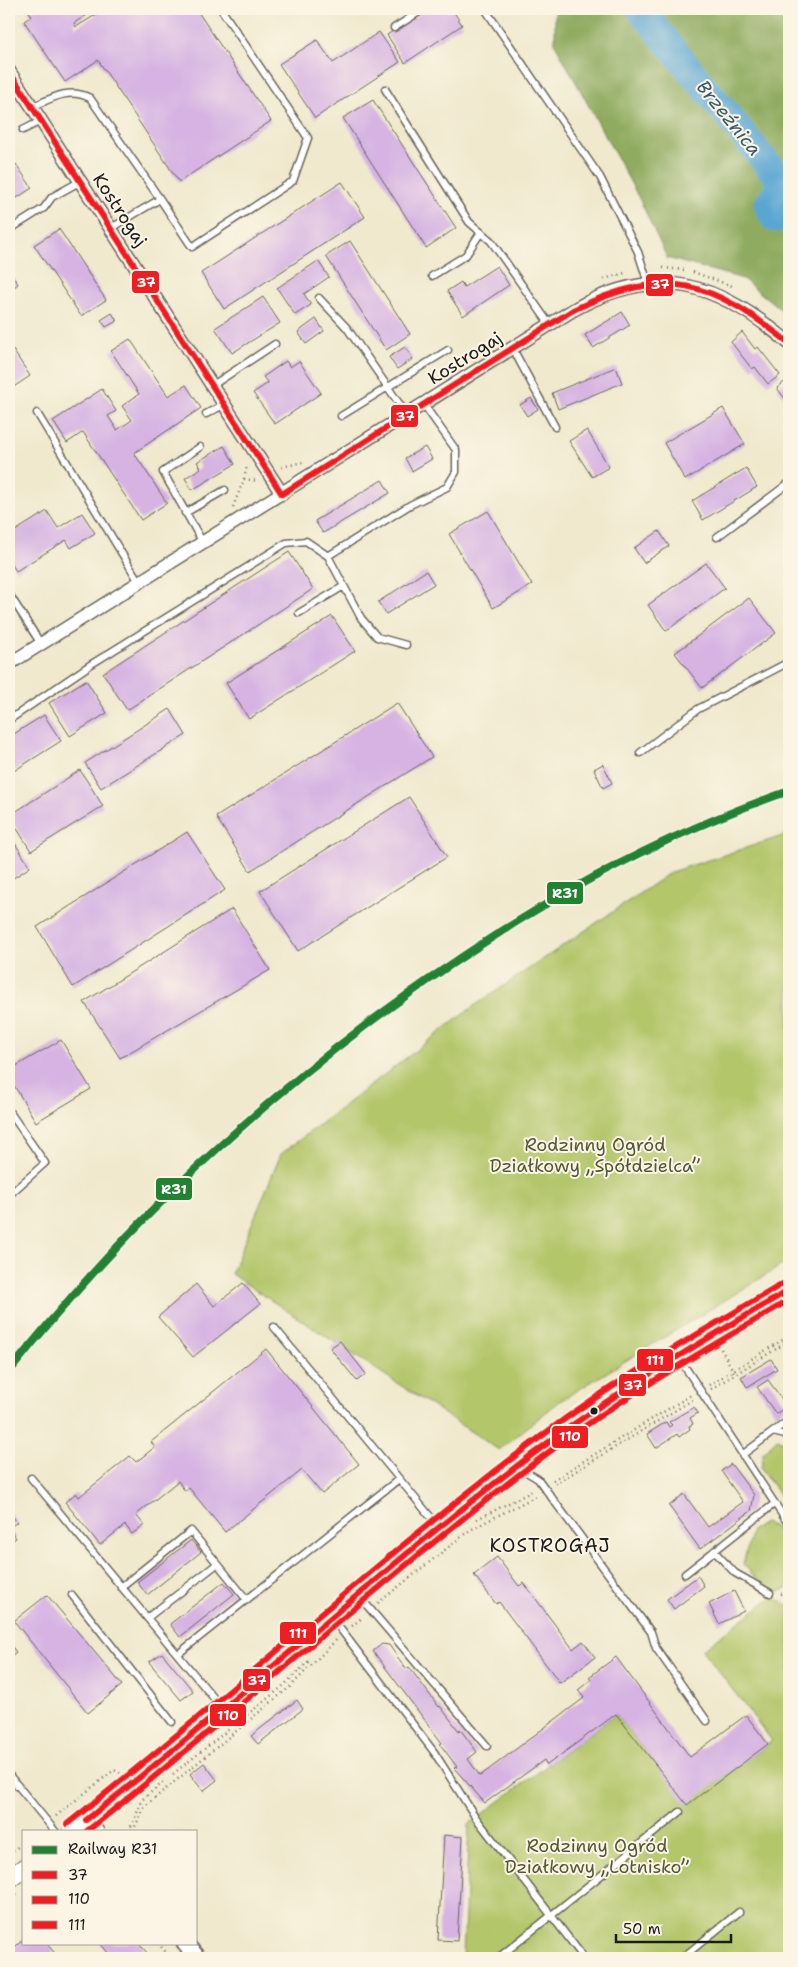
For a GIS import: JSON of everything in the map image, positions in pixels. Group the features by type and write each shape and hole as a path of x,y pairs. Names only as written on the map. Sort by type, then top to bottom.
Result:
{"main road":[{"path":"84,1827 224,1710 339,1626 366,1603 440,1528 520,1464 594,1411 678,1357 789,1290"},
{"path":"9,1879 22,1869"}],"street":[{"name":"Kostrogaj","path":"9,71 282,494"},
{"name":"Kostrogaj","path":"9,664 599,296 629,286 648,283 679,284 720,296 749,313 789,343"},
{"path":"186,1944 197,1958"}],"lane":[{"path":"32,107 68,92 80,93 90,98 192,247 293,181 308,138 221,9"},
{"path":"394,28 424,9"},
{"path":"485,9 600,177 638,252 648,283"},
{"path":"385,89 470,222 491,240 550,325"},
{"path":"23,130 41,121"},
{"path":"9,230 44,208 52,197 80,182"},
{"path":"111,228 160,199"},
{"path":"432,276 466,255 481,232"},
{"path":"319,298 347,328 407,415"},
{"path":"213,385 275,344"},
{"path":"513,349 555,427"},
{"path":"341,416 448,350"},
{"path":"206,414 225,404"},
{"path":"328,556 410,506 447,487 456,472 456,450 424,405"},
{"path":"37,412 139,582"},
{"path":"200,447 163,472 203,543"},
{"path":"717,537 789,483"},
{"path":"186,513 225,490"},
{"path":"9,720 90,665 286,543 306,541 328,556 361,618 377,637 406,645"},
{"path":"299,614 344,586"},
{"path":"9,594 40,644"},
{"path":"640,753 698,709 789,662"},
{"path":"9,1195 45,1163 10,1114"},
{"path":"274,1327 440,1528"},
{"path":"678,1357 789,1525"},
{"path":"742,1456 789,1420"},
{"path":"774,1432 789,1436"},
{"path":"520,1464 528,1473 538,1479 651,1632 656,1648 707,1721"},
{"path":"31,1478 224,1710"},
{"path":"178,1654 400,1479"},
{"path":"685,1574 774,1504"},
{"path":"121,1587 191,1531 247,1600"},
{"path":"714,1551 735,1573 770,1593"},
{"path":"147,1618 218,1564"},
{"path":"72,1595 172,1722"},
{"path":"366,1603 487,1746"},
{"path":"339,1626 434,1752 476,1818 584,1958"},
{"path":"9,1775 54,1830"},
{"path":"498,1958 680,1812"},
{"path":"682,1958 739,1912"}],"path":[{"path":"129,1830 142,1799 282,1687 339,1626 366,1603 470,1530 701,1392 789,1336"},
{"path":"472,1522 543,1488 789,1341"},
{"path":"729,1344 721,1349 736,1374"},
{"path":"134,1830 145,1806 291,1686 339,1626"},
{"path":"9,1854 22,1844"},
{"path":"159,1944 171,1958"}],"green space":[{"path":"555,9 789,9 789,316 743,279 667,258 639,198 555,44"},
{"name":"Rodzinny Ogród Działkowy „Spółdzielca”","path":"789,834 789,1261 560,1401 499,1450 231,1274 281,1154 470,1009 671,872"},
{"path":"777,1439 789,1442 789,1508 761,1469 763,1453"},
{"path":"764,1523 781,1533 786,1541 790,1558 789,1588 776,1592 755,1577 743,1564 752,1530"},
{"name":"Rodzinny Ogród Działkowy „Lotnisko”","path":"772,1597 789,1605 789,1958 463,1958 469,1824 616,1714 687,1804 772,1741 702,1650"}],"building":[{"path":"27,9 91,9 93,11 74,23 76,27 105,9 196,9 271,121 179,182 98,60 65,82 24,21 32,16"},
{"path":"427,9 452,9 462,25 405,63 387,35"},
{"path":"379,32 400,62 315,118 279,64 317,40 333,63"},
{"path":"373,100 456,228 426,248 343,118"},
{"path":"16,164 32,188 9,203 9,169"},
{"path":"342,182 365,217 224,309 201,273"},
{"path":"59,229 106,300 81,316 34,245"},
{"path":"350,241 410,334 386,350 326,256"},
{"path":"318,261 329,277 304,294 311,305 295,315 277,288"},
{"path":"497,266 509,285 463,316 447,291 461,282 464,287"},
{"path":"9,271 18,284 9,291"},
{"path":"263,297 280,323 232,353 215,328"},
{"path":"622,312 630,325 593,348 585,335"},
{"path":"112,313 117,321 106,327 101,320"},
{"path":"316,319 324,331 306,344 298,332"},
{"path":"742,332 755,349 758,347 780,375 768,384 755,367 752,369 731,342"},
{"path":"130,339 168,396 186,385 201,408 134,453 167,503 141,520 83,432 67,443 53,421 102,389 116,411 108,416 117,430 132,420 122,406 139,394 111,351"},
{"path":"9,344 30,376 9,390"},
{"path":"405,347 413,359 397,369 389,357"},
{"path":"286,361 290,367 299,361 321,393 275,424 253,393 268,383 263,377"},
{"path":"616,367 622,383 558,409 552,393"},
{"path":"789,378 789,404 777,388"},
{"path":"531,398 538,409 527,416 520,405"},
{"path":"723,408 745,444 685,480 664,443"},
{"path":"587,430 609,467 592,477 569,441"},
{"path":"224,446 235,464 192,490 185,478 201,468 197,462"},
{"path":"425,447 432,459 412,471 405,458"},
{"path":"746,468 757,487 703,520 692,501"},
{"path":"382,480 390,493 323,533 315,521"},
{"path":"47,511 58,528 82,513 95,533 71,548 66,540 16,571 9,560 9,535"},
{"path":"488,511 532,585 493,608 449,534"},
{"path":"659,531 669,546 644,563 634,548"},
{"path":"289,552 313,589 127,710 103,673"},
{"path":"706,563 725,588 666,631 648,605"},
{"path":"426,571 434,584 386,614 378,602"},
{"path":"749,598 776,633 702,688 675,653"},
{"path":"332,616 355,651 249,719 226,683"},
{"path":"86,680 107,713 70,736 49,703"},
{"path":"397,703 432,757 250,871 216,817"},
{"path":"170,709 186,735 101,788 85,763"},
{"path":"44,715 61,741 9,774 9,737"},
{"path":"603,764 612,783 603,788 594,769"},
{"path":"80,770 103,806 31,851 9,816"},
{"path":"409,797 447,857 298,951 260,891"},
{"path":"187,832 225,890 73,987 37,927"},
{"path":"9,834 30,867 9,881"},
{"path":"232,909 270,970 120,1058 84,1002"},
{"path":"61,1040 91,1089 36,1122 9,1077 9,1070"},
{"path":"243,1283 260,1304 193,1357 158,1317 196,1284 214,1306"},
{"path":"340,1341 366,1374 357,1381 330,1348"},
{"path":"266,1349 359,1464 322,1494 302,1470 225,1532 189,1488 185,1491 178,1481 136,1515 144,1525 132,1534 125,1525 100,1545 65,1502 76,1493 79,1497 130,1456 136,1462 155,1447 151,1442"},
{"path":"771,1359 777,1369 747,1387 741,1377"},
{"path":"768,1380 787,1406 776,1414 757,1387"},
{"path":"694,1407 698,1413 690,1418 693,1424 689,1426 690,1429 679,1437 677,1434 656,1448 647,1434 666,1422 669,1427 672,1425 669,1422"},
{"path":"731,1464 754,1495 751,1511 700,1549 669,1506 684,1494 708,1527 743,1502 721,1471"},
{"path":"9,1512 17,1522 9,1528"},
{"path":"9,1529 16,1538 9,1543"},
{"path":"191,1540 201,1552 147,1595 137,1582"},
{"path":"497,1557 519,1586 524,1583 573,1649 583,1641 595,1657 560,1683 499,1602 496,1604 474,1575"},
{"path":"698,1576 704,1586 674,1609 667,1599"},
{"path":"224,1582 234,1594 180,1637 170,1624"},
{"path":"734,1591 744,1611 719,1624 709,1604"},
{"path":"47,1595 122,1685 88,1713 14,1621"},
{"path":"9,1643 16,1652 9,1658"},
{"path":"382,1644 389,1645 406,1669 409,1667 439,1707 459,1731 460,1729 477,1752 468,1759 480,1776 584,1698 578,1690 591,1680 589,1677 616,1657 690,1757 746,1715 768,1744 687,1805 616,1714 547,1765 544,1760 485,1803 454,1768 457,1767 440,1744 442,1743 373,1651"},
{"path":"162,1653 193,1691 181,1700 149,1662"},
{"path":"297,1700 303,1709 258,1744 251,1736"},
{"path":"204,1763 217,1780 203,1791 190,1774"},
{"path":"444,1835 463,1837 457,1941 438,1940"},
{"path":"22,1941 22,1944 47,1944 59,1958 9,1958 9,1952"},
{"path":"101,1944 140,1944 151,1958 112,1958"}],"waterway":[{"name":"Brzeźnica","path":"640,9 783,183 768,205 774,218 789,219"}],"rail line":[{"name":"R31","path":"9,1372 90,1276 176,1187 268,1104 366,1025 466,954 568,891 675,837 789,791"}],"transit line":[{"name":"37","path":"9,71 282,494"},
{"name":"37","path":"282,494 573,310 606,296 635,287 662,284 687,286 711,293 735,305 789,343"},
{"name":"111","path":"67,1824 128,1776 425,1527 547,1432 575,1411 634,1373 784,1283"},
{"name":"37","path":"86,1820 493,1484 581,1419 640,1380 789,1290"},
{"name":"110","path":"88,1830 205,1735 437,1540 557,1446 642,1388 789,1300"}],"district":[{"name":"KOSTROGAJ","path":"550,1545"}]}
